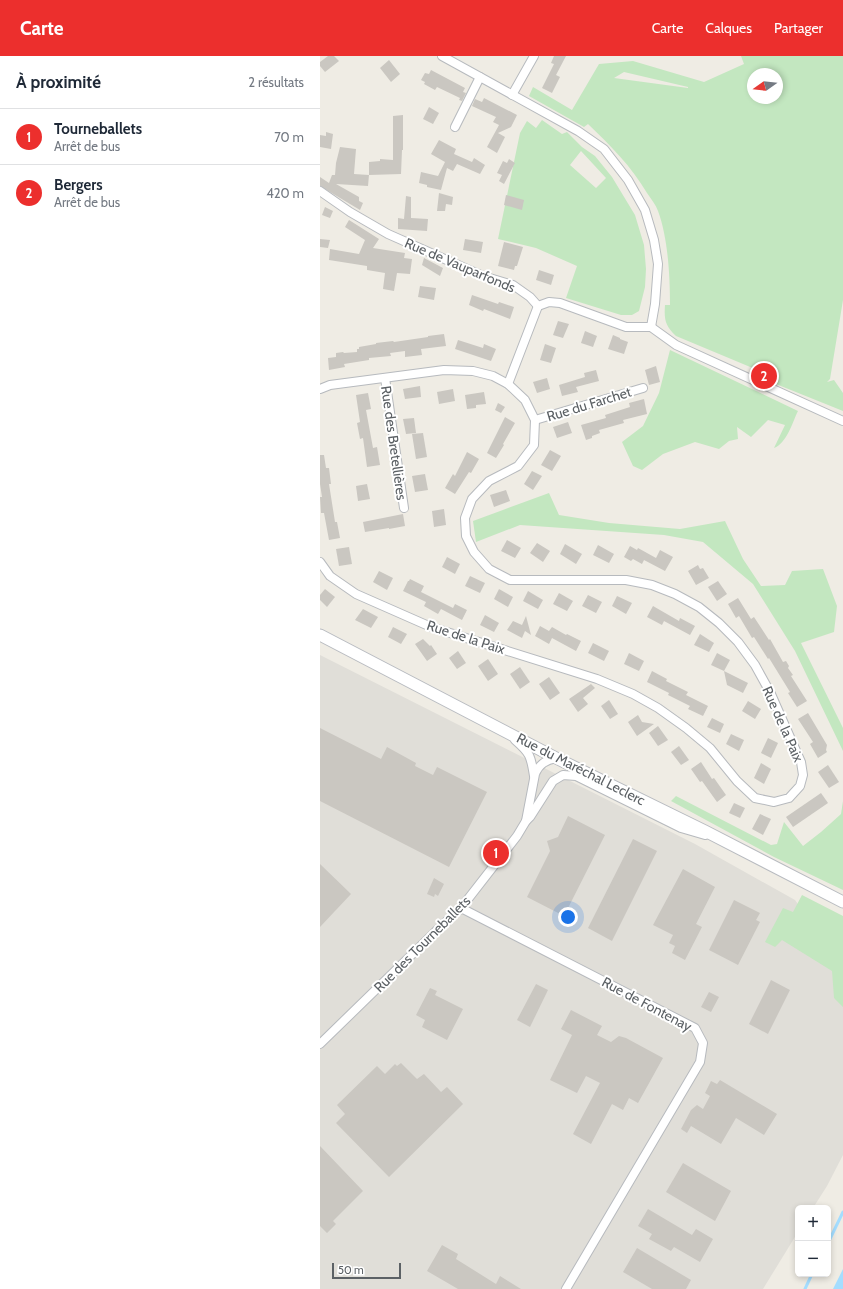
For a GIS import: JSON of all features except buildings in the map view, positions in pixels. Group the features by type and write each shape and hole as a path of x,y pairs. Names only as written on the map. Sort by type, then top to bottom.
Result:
{"main road":[{"name":"Rue du Maréchal Leclerc","path":"320,635 556,758 843,902"}],"street":[{"path":"442,56 578,131 604,148 628,180 645,210 654,240 658,264 656,304 651,327"},
{"path":"512,95 534,56"},
{"path":"455,127 480,77"},
{"name":"Rue de Vauparfonds","path":"320,191 350,212 388,234 483,276 513,285 530,296 538,306"},
{"path":"508,384 538,306 549,302 560,303 626,327 651,327 676,345 843,421"},
{"name":"Rue de la Paix","path":"320,389 330,385 444,370 473,371 493,376 508,384 525,400 535,420 534,445 518,466 489,481 472,499 465,518 466,536 474,552 489,569 510,580 626,580 652,585 675,594 699,607 719,623 738,642 755,665 771,694 801,762 803,774 800,786 789,798 774,802 755,798 737,781 710,748 686,728 658,708 633,694 597,679 431,627 356,594 330,576 320,562"},
{"name":"Rue des Bretellières","path":"385,378 404,508"},
{"name":"Rue du Farchet","path":"535,420 643,388"},
{"path":"504,730 528,752 534,778"},
{"name":"Rue des Tourneballets","path":"320,1044 461,908 526,821 537,769 541,764 549,759 556,758"},
{"path":"526,821 554,781 563,775 576,776 681,828 725,842"},
{"name":"Rue de Fontenay","path":"461,908 695,1028 703,1043 700,1062 566,1289"}],"shaded area":[{"path":"320,655 695,844 795,900 843,967 843,1155 827,1186 815,1205 795,1205 795,1237 763,1289 320,1289"}],"green space":[{"path":"741,56 843,56 843,300 830,379 827,382 834,380 843,393 843,411 766,380 767,374 676,336 672,332 667,325 665,314 665,305 670,305 669,270 666,245 655,204 641,183 613,148 588,124 584,127 529,96 533,87 572,110 599,64 633,61 704,82 744,64","holes":["624,72 688,88 614,78"]},
{"path":"542,120 562,134 567,132 582,147 595,156 612,177 635,215 644,245 646,269 645,287 639,311 632,315 621,315 566,298 577,266 536,248 498,239 520,133 527,121 536,128","holes":["581,151 606,178 596,188 570,165"]},
{"path":"670,350 798,411 786,437 774,448 785,425 768,420 751,437 737,427 738,439 729,441 719,449 695,442 663,454 642,470 633,466 622,442 643,426 659,393"},
{"path":"549,493 559,515 609,523 680,529 725,521 743,559 761,586 785,585 792,571 823,569 837,606 834,632 801,643 843,728 843,751 795,651 753,584 703,542 664,535 520,525 476,542 473,521"},
{"path":"676,796 771,845 777,844 784,822 803,846 841,814 843,801 843,890 774,857 671,801"},
{"path":"802,895 843,916 843,1007 834,998 832,971 782,940 775,947 765,942 783,908 793,912"}],"water":[{"path":"843,1269 843,1289 833,1289"}],"waterway":[{"path":"829,1241 843,1212"},
{"path":"805,1289 811,1277"}],"place":[{"name":"Bergers","path":"764,376"},
{"name":"Tourneballets","path":"496,853"}]}
